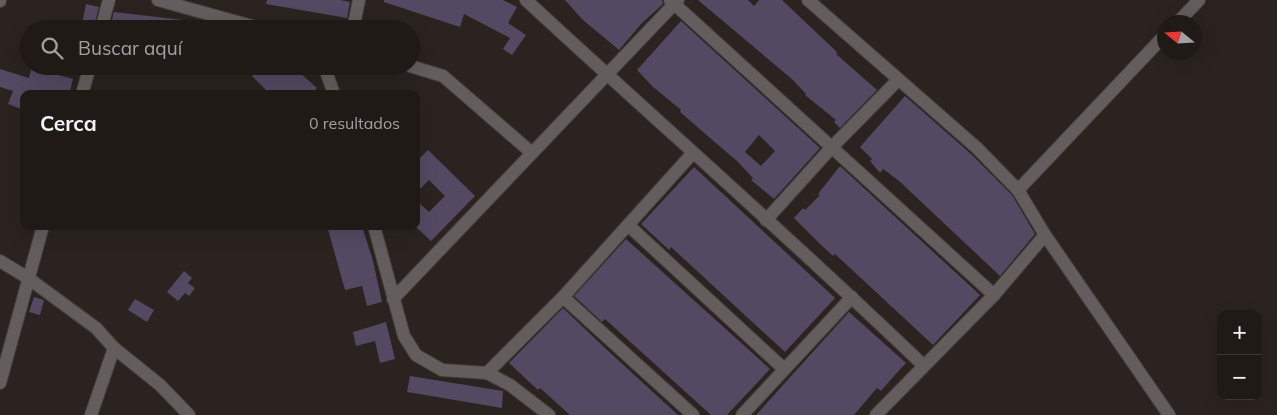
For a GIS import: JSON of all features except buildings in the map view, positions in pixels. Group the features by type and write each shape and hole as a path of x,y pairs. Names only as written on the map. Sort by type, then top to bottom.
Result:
{"street":[{"path":"103,20 109,0"},
{"path":"158,0 230,20"},
{"path":"355,20 359,0"},
{"path":"526,0 692,154 852,297 923,365"},
{"path":"808,0 978,148 1018,190 1045,235 1169,415"},
{"path":"1185,15 1200,0"},
{"path":"393,299 674,1 994,295"},
{"path":"1018,190 1157,43"},
{"path":"420,69 443,76 532,153"},
{"path":"83,90 87,75"},
{"path":"331,75 333,90"},
{"path":"766,220 832,147 898,80"},
{"path":"487,374 563,297 692,154"},
{"path":"628,225 784,369"},
{"path":"0,383 43,230"},
{"path":"375,230 404,336 416,355 442,370 487,374 510,385 549,415"},
{"path":"876,415 923,365 994,295 1045,235"},
{"path":"0,261 28,278 96,328 114,348 160,385 189,415"},
{"path":"563,297 693,415"},
{"path":"742,415 852,297"},
{"path":"91,415 114,348"}]}
